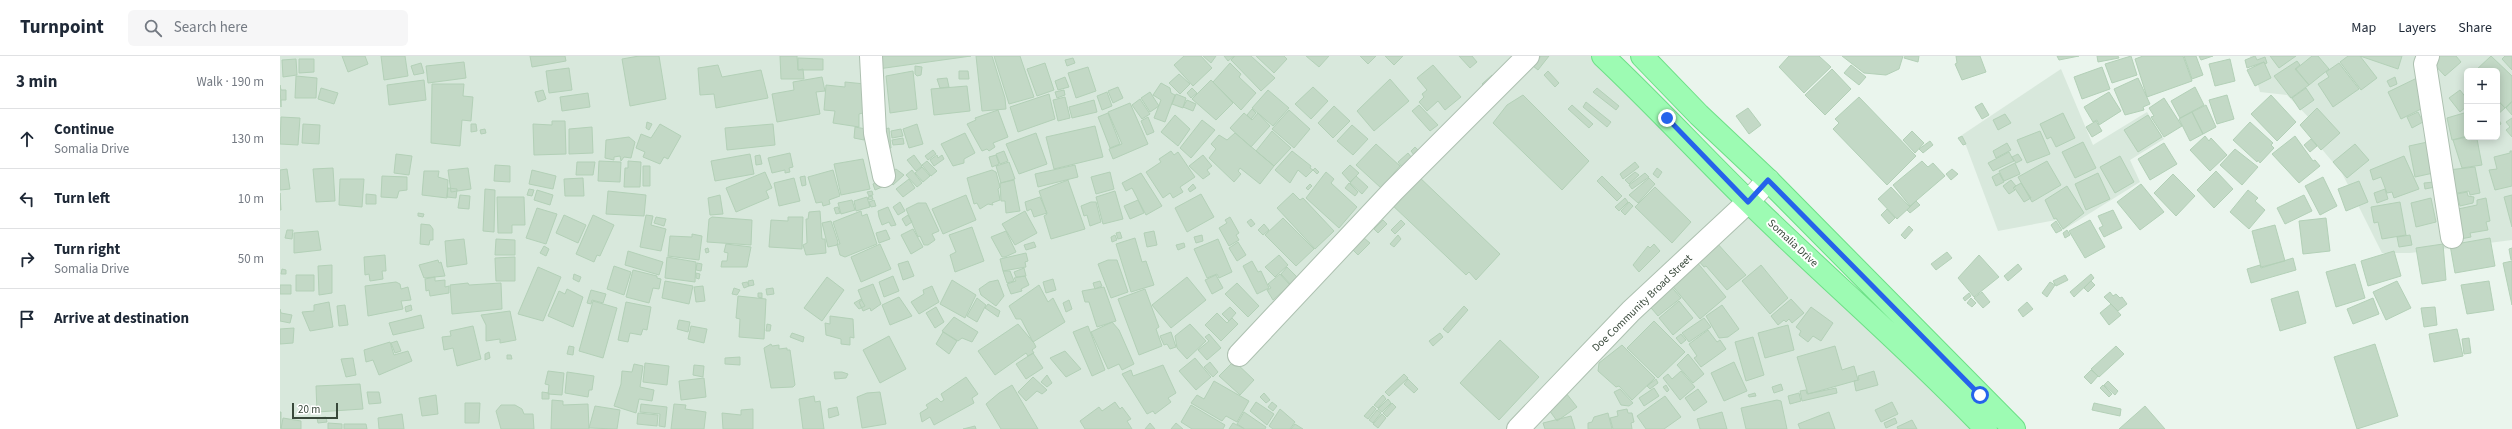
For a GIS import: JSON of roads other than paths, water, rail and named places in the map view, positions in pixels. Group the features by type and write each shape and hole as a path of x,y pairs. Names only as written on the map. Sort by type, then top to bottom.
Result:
{"main road":[{"name":"Somalia Drive","path":"1603,56 1657,107 1748,202 1934,374 1986,429"},
{"path":"1642,56 1699,115 1768,180 2014,429"}],"street":[{"path":"871,56 875,133 884,176"},
{"path":"1239,355 1393,191 1528,56"},
{"path":"2428,56 2425,64 2452,237"},
{"name":"Doe Community Broad Street","path":"1518,429 1536,420 1631,311 1748,202 1768,180"}]}
